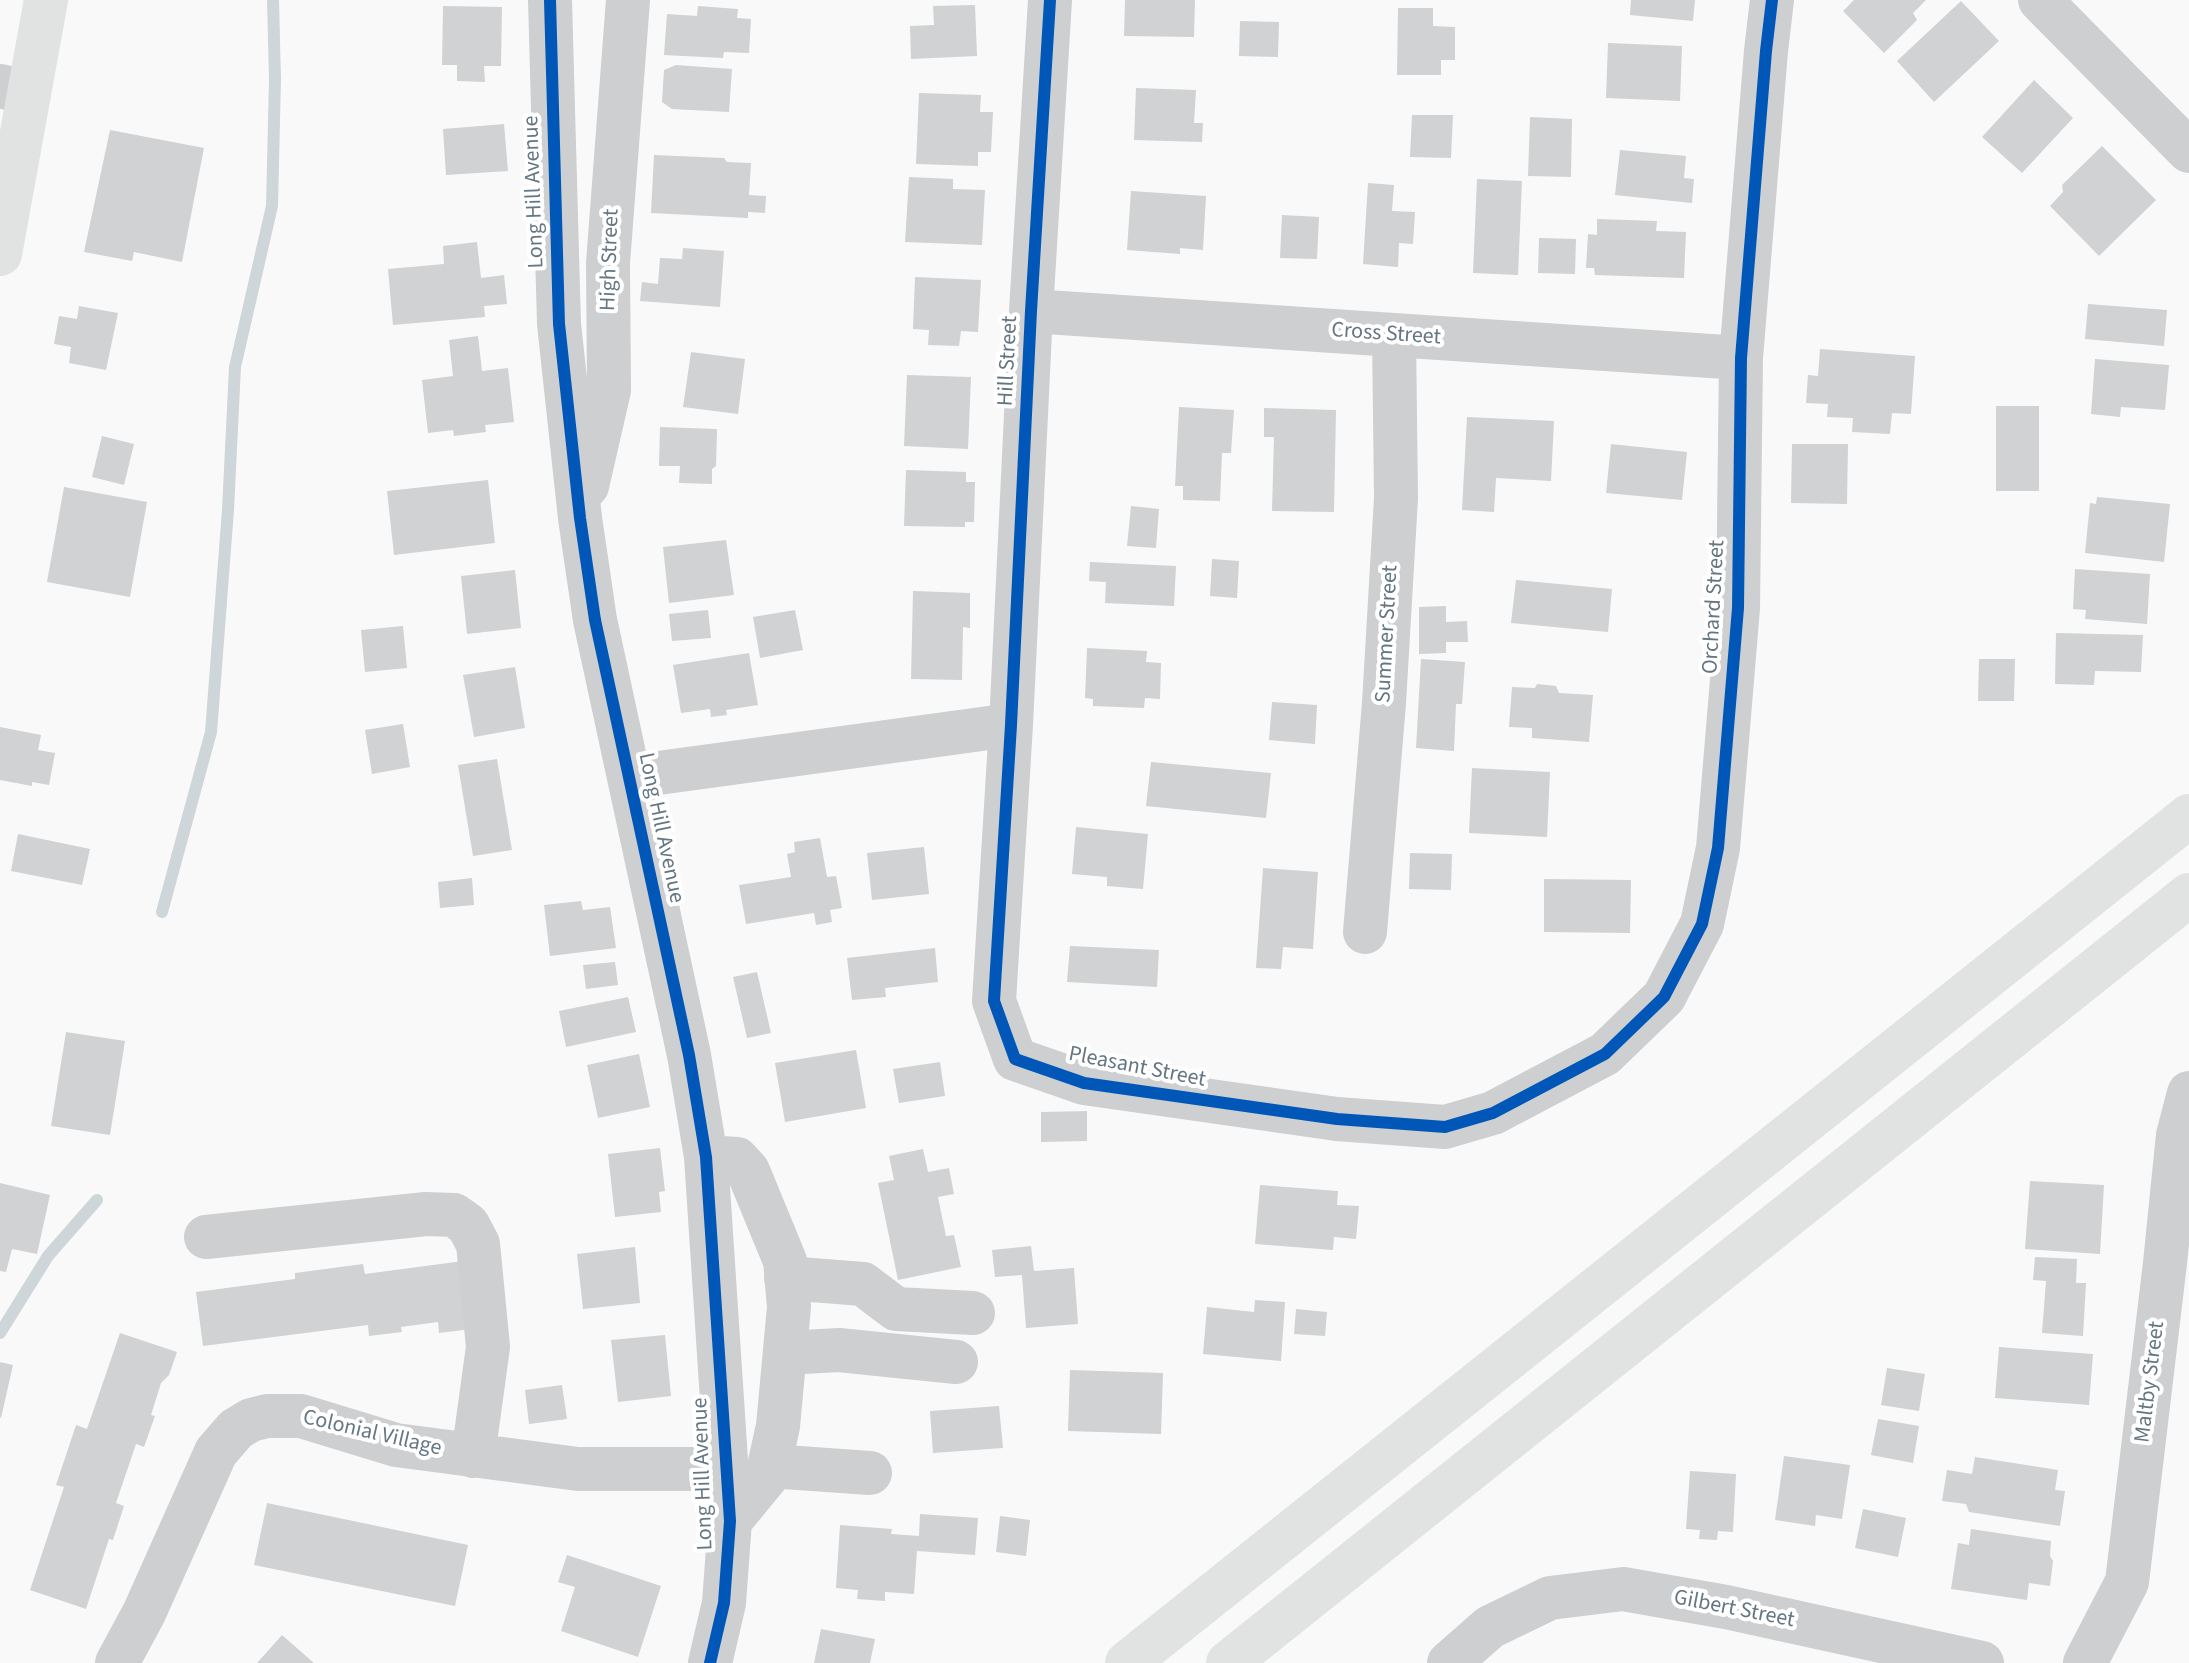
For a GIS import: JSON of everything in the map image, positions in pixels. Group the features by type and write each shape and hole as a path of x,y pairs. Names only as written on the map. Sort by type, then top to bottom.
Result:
{"main road":[{"path":"0,254 14,89 46,0"},
{"path":"1127,1663 2189,816"},
{"path":"1228,1663 2189,895"}],"street":[{"name":"Long Hill Avenue","path":"550,0 559,324 580,518 595,620 689,1055 706,1157 730,1521 724,1603 710,1663"},
{"name":"High Street","path":"580,518 609,390 608,263 628,0"},
{"name":"Hill Street","path":"1011,725 1050,0"},
{"name":"Orchard Street","path":"1493,1113 1605,1054 1664,997 1702,924 1718,848 1738,608 1741,358 1772,0"},
{"path":"2040,0 2189,151"},
{"name":"Cross Street","path":"1031,311 1741,358"},
{"name":"Summer Street","path":"1365,932 1384,703 1396,498 1394,335"},
{"path":"629,777 1011,725"},
{"name":"Pleasant Street","path":"1011,725 994,1001 1015,1059 1084,1083 1337,1119 1445,1127 1493,1113"},
{"name":"Maltby Street","path":"2085,1663 2127,1582 2178,1135 2189,1093"},
{"path":"706,1157 737,1159 748,1171 785,1261 789,1307 778,1426 770,1466 767,1476 730,1521"},
{"path":"206,1237 426,1214 454,1215 468,1225 478,1244 488,1347 473,1456"},
{"path":"786,1278 863,1284 896,1309 973,1313"},
{"path":"785,1353 839,1350 956,1362"},
{"name":"Colonial Village","path":"117,1663 144,1613 216,1452 236,1429 251,1420 267,1416 301,1416 396,1445 578,1469 725,1469"},
{"path":"770,1466 870,1473"},
{"name":"Gilbert Street","path":"1449,1663 1490,1627 1550,1598 1623,1589 1726,1607 1982,1663"}],"building":[{"path":"1125,0 1195,0 1194,37 1124,36"},
{"path":"1631,0 1695,0 1693,21 1630,15"},
{"path":"1854,0 1926,0 1913,13 1917,20 1884,53 1843,11"},
{"path":"1961,1 1999,41 1934,102 1897,61"},
{"path":"975,5 977,56 911,59 910,26 934,25 933,6"},
{"path":"443,6 502,7 501,66 484,66 485,82 457,81 457,65 442,65"},
{"path":"698,6 738,9 737,18 751,19 749,53 724,52 723,58 664,55 667,14 697,16"},
{"path":"1398,8 1433,8 1433,26 1455,27 1455,60 1441,60 1441,75 1397,75"},
{"path":"1240,21 1279,22 1278,57 1239,56"},
{"path":"1608,43 1682,46 1680,101 1606,98"},
{"path":"676,65 732,69 729,112 672,109 662,102 664,70"},
{"path":"2034,80 2073,118 2022,173 1982,137"},
{"path":"1136,88 1196,90 1194,123 1203,123 1202,142 1134,140"},
{"path":"919,93 981,95 980,112 993,112 991,152 978,152 978,166 916,164"},
{"path":"1412,115 1453,115 1451,158 1410,157"},
{"path":"1530,117 1572,119 1571,177 1528,176"},
{"path":"504,124 508,171 446,175 443,129"},
{"path":"110,130 204,148 182,262 134,252 132,261 84,252"},
{"path":"2102,146 2156,200 2099,256 2050,206 2063,192 2062,185"},
{"path":"1620,150 1686,156 1684,178 1694,179 1692,203 1615,195"},
{"path":"654,155 724,158 727,162 751,163 749,195 766,196 765,213 748,212 748,218 651,213"},
{"path":"909,177 953,179 953,189 985,190 982,245 905,242"},
{"path":"1477,179 1522,181 1518,275 1473,273"},
{"path":"1368,183 1394,185 1392,211 1415,212 1413,244 1399,243 1398,267 1363,264"},
{"path":"1131,191 1206,196 1203,250 1180,248 1180,254 1127,250"},
{"path":"1282,215 1319,217 1317,259 1280,258"},
{"path":"1597,219 1657,221 1656,231 1686,232 1684,278 1595,275 1594,268 1586,268 1588,234 1597,235"},
{"path":"1539,238 1576,239 1575,274 1538,273"},
{"path":"477,242 481,278 504,275 507,304 484,306 485,317 393,325 388,269 444,264 443,246"},
{"path":"683,248 724,251 720,307 640,301 642,282 658,284 660,258 682,259"},
{"path":"915,277 981,280 978,332 961,331 959,346 928,345 929,330 913,329"},
{"path":"2088,304 2167,310 2164,346 2085,339"},
{"path":"79,306 118,313 106,370 69,363 71,347 54,344 59,316 77,319"},
{"path":"478,336 482,371 508,368 514,422 485,425 486,432 454,436 453,430 428,433 422,380 453,376 449,340"},
{"path":"1820,349 1915,356 1911,414 1892,413 1890,434 1852,432 1853,418 1827,417 1828,404 1806,403 1808,375 1818,376"},
{"path":"691,352 745,359 738,414 683,407"},
{"path":"2095,359 2169,365 2165,410 2121,407 2120,417 2091,414"},
{"path":"907,375 971,377 968,449 904,446"},
{"path":"1996,406 2039,406 2039,491 1996,491"},
{"path":"1179,407 1234,410 1231,453 1222,453 1220,501 1183,500 1183,486 1175,486"},
{"path":"1264,408 1336,410 1334,512 1272,511 1274,437 1264,437"},
{"path":"1467,417 1554,421 1551,481 1496,478 1494,512 1462,510"},
{"path":"660,427 717,429 712,484 679,483 680,466 659,466"},
{"path":"102,436 134,444 124,485 92,477"},
{"path":"1611,444 1687,452 1682,500 1606,493"},
{"path":"1792,444 1848,444 1847,504 1791,503"},
{"path":"906,470 966,472 966,482 975,482 974,522 965,522 965,527 904,526"},
{"path":"488,480 495,543 394,555 387,491"},
{"path":"64,487 147,502 130,597 47,582"},
{"path":"2097,497 2170,504 2164,562 2085,553 2090,503 2096,504"},
{"path":"1131,506 1159,509 1156,548 1127,546"},
{"path":"726,540 734,595 669,603 663,547"},
{"path":"1212,559 1239,561 1237,598 1210,596"},
{"path":"1090,562 1176,566 1174,606 1105,603 1106,582 1089,581"},
{"path":"2075,569 2150,574 2147,624 2085,619 2086,610 2073,609"},
{"path":"515,570 521,628 467,634 461,576"},
{"path":"1516,580 1612,589 1608,632 1511,623"},
{"path":"913,591 970,593 970,628 963,627 962,680 911,679"},
{"path":"1446,606 1446,622 1467,621 1468,642 1446,642 1446,653 1419,654 1419,607"},
{"path":"708,610 711,638 672,641 669,614"},
{"path":"795,610 803,650 760,658 753,617"},
{"path":"403,626 407,668 365,672 361,630"},
{"path":"2056,633 2143,635 2141,672 2095,671 2094,685 2055,684"},
{"path":"1087,648 1147,651 1146,662 1161,663 1160,699 1145,698 1144,708 1093,706 1093,699 1085,698"},
{"path":"749,653 758,705 726,710 727,715 711,717 710,709 681,713 673,665"},
{"path":"1421,659 1465,662 1462,704 1456,704 1454,751 1416,748"},
{"path":"1979,659 2015,659 2014,701 1978,701"},
{"path":"515,667 525,728 474,737 463,675"},
{"path":"1537,684 1556,686 1559,693 1593,695 1589,742 1532,738 1532,728 1509,727 1512,687 1535,688"},
{"path":"1272,702 1317,705 1315,744 1269,740"},
{"path":"403,724 410,767 372,774 365,730"},
{"path":"0,727 41,735 38,750 55,753 49,785 32,782 32,786 0,780"},
{"path":"497,759 512,850 473,856 458,765"},
{"path":"1151,762 1271,773 1266,818 1146,806"},
{"path":"1472,768 1550,772 1547,837 1469,833"},
{"path":"1076,827 1148,834 1143,889 1107,886 1107,877 1072,874"},
{"path":"18,834 90,849 82,885 11,871"},
{"path":"820,838 827,877 836,876 842,908 830,910 832,922 816,925 814,913 746,924 739,885 791,877 787,854 795,852 794,842"},
{"path":"924,847 929,894 872,900 867,853"},
{"path":"1410,853 1452,854 1451,890 1409,889"},
{"path":"1263,868 1318,872 1313,949 1283,947 1281,969 1256,968"},
{"path":"472,878 474,905 440,908 438,882"},
{"path":"1544,879 1631,880 1630,933 1544,932"},
{"path":"581,901 583,910 610,907 616,948 550,956 544,905"},
{"path":"1070,946 1159,950 1157,987 1067,982"},
{"path":"935,948 938,982 885,988 886,997 852,1000 847,958"},
{"path":"615,962 618,985 586,989 583,965"},
{"path":"757,972 771,1033 747,1038 733,977"},
{"path":"628,997 636,1032 566,1047 559,1011"},
{"path":"66,1032 125,1041 110,1135 51,1126"},
{"path":"856,1050 866,1108 785,1122 775,1063"},
{"path":"639,1054 650,1107 598,1118 587,1065"},
{"path":"940,1062 945,1096 899,1103 893,1069"},
{"path":"1087,1111 1087,1141 1041,1142 1041,1112"},
{"path":"660,1148 665,1191 659,1192 661,1212 615,1217 608,1154"},
{"path":"923,1149 928,1172 949,1168 954,1194 938,1197 946,1236 954,1235 961,1267 898,1280 878,1183 894,1180 889,1156"},
{"path":"2030,1181 2104,1185 2100,1254 2025,1249"},
{"path":"0,1183 50,1195 37,1254 12,1249 6,1272 0,1271"},
{"path":"1260,1185 1338,1191 1337,1205 1359,1206 1356,1239 1334,1237 1333,1250 1255,1244"},
{"path":"1031,1246 1034,1271 1074,1268 1078,1324 1026,1328 1022,1275 995,1277 992,1250"},
{"path":"635,1247 640,1303 583,1309 577,1254"},
{"path":"2035,1257 2077,1259 2076,1283 2086,1283 2083,1336 2042,1333 2046,1281 2033,1280"},
{"path":"463,1261 472,1329 439,1333 438,1322 401,1327 402,1332 369,1336 368,1325 203,1346 196,1292 295,1279 295,1273 363,1264 365,1274"},
{"path":"1255,1300 1285,1302 1281,1361 1203,1354 1207,1307 1254,1312"},
{"path":"1296,1309 1327,1312 1325,1336 1294,1334"},
{"path":"120,1333 177,1352 169,1375 161,1383 151,1415 155,1416 144,1447 136,1444 116,1503 124,1506 113,1540 109,1539 86,1609 30,1590 64,1487 56,1485 76,1425 87,1429"},
{"path":"665,1335 671,1396 618,1402 611,1340"},
{"path":"1999,1347 2093,1354 2089,1405 1995,1398"},
{"path":"0,1362 13,1365 1,1418 0,1417"},
{"path":"1887,1368 1925,1374 1919,1411 1881,1405"},
{"path":"1070,1370 1163,1373 1161,1434 1068,1431"},
{"path":"562,1385 567,1419 529,1424 525,1390"},
{"path":"999,1406 1003,1448 933,1453 930,1411"},
{"path":"1878,1419 1919,1426 1913,1463 1871,1455"},
{"path":"1784,1456 1850,1465 1842,1519 1816,1515 1815,1526 1775,1520"},
{"path":"1975,1457 2058,1470 2055,1490 2065,1491 2060,1526 1969,1512 1966,1504 1942,1501 1947,1470 1972,1474"},
{"path":"1690,1471 1736,1474 1733,1532 1718,1531 1717,1540 1699,1539 1700,1530 1686,1529"},
{"path":"267,1503 468,1545 455,1606 254,1565"},
{"path":"1863,1509 1906,1518 1898,1557 1855,1548"},
{"path":"920,1514 978,1518 975,1555 917,1551 914,1594 885,1592 885,1601 857,1599 858,1590 836,1588 840,1525 892,1529 891,1534 919,1536"},
{"path":"1000,1516 1030,1520 1026,1556 996,1552"},
{"path":"1971,1529 2051,1541 2050,1556 2053,1561 2050,1586 2029,1583 2027,1600 1951,1589 1958,1543 1969,1545"},
{"path":"567,1555 661,1586 638,1657 561,1631 575,1587 558,1582"},
{"path":"821,1629 875,1639 870,1663 814,1663"},
{"path":"282,1635 314,1663 257,1663"}],"waterway":[{"path":"162,912 211,732 235,367 272,206 273,0"},
{"path":"0,1333 48,1256 97,1200"}],"cycle path":[{"path":"550,0 559,324 580,518 595,620 689,1055 706,1157 730,1521 724,1603 710,1663"},
{"path":"1050,0 994,1001 1015,1059 1084,1083 1337,1119 1445,1127 1493,1113 1605,1054 1664,997 1702,924 1718,848 1738,608 1741,358 1772,0"}]}
